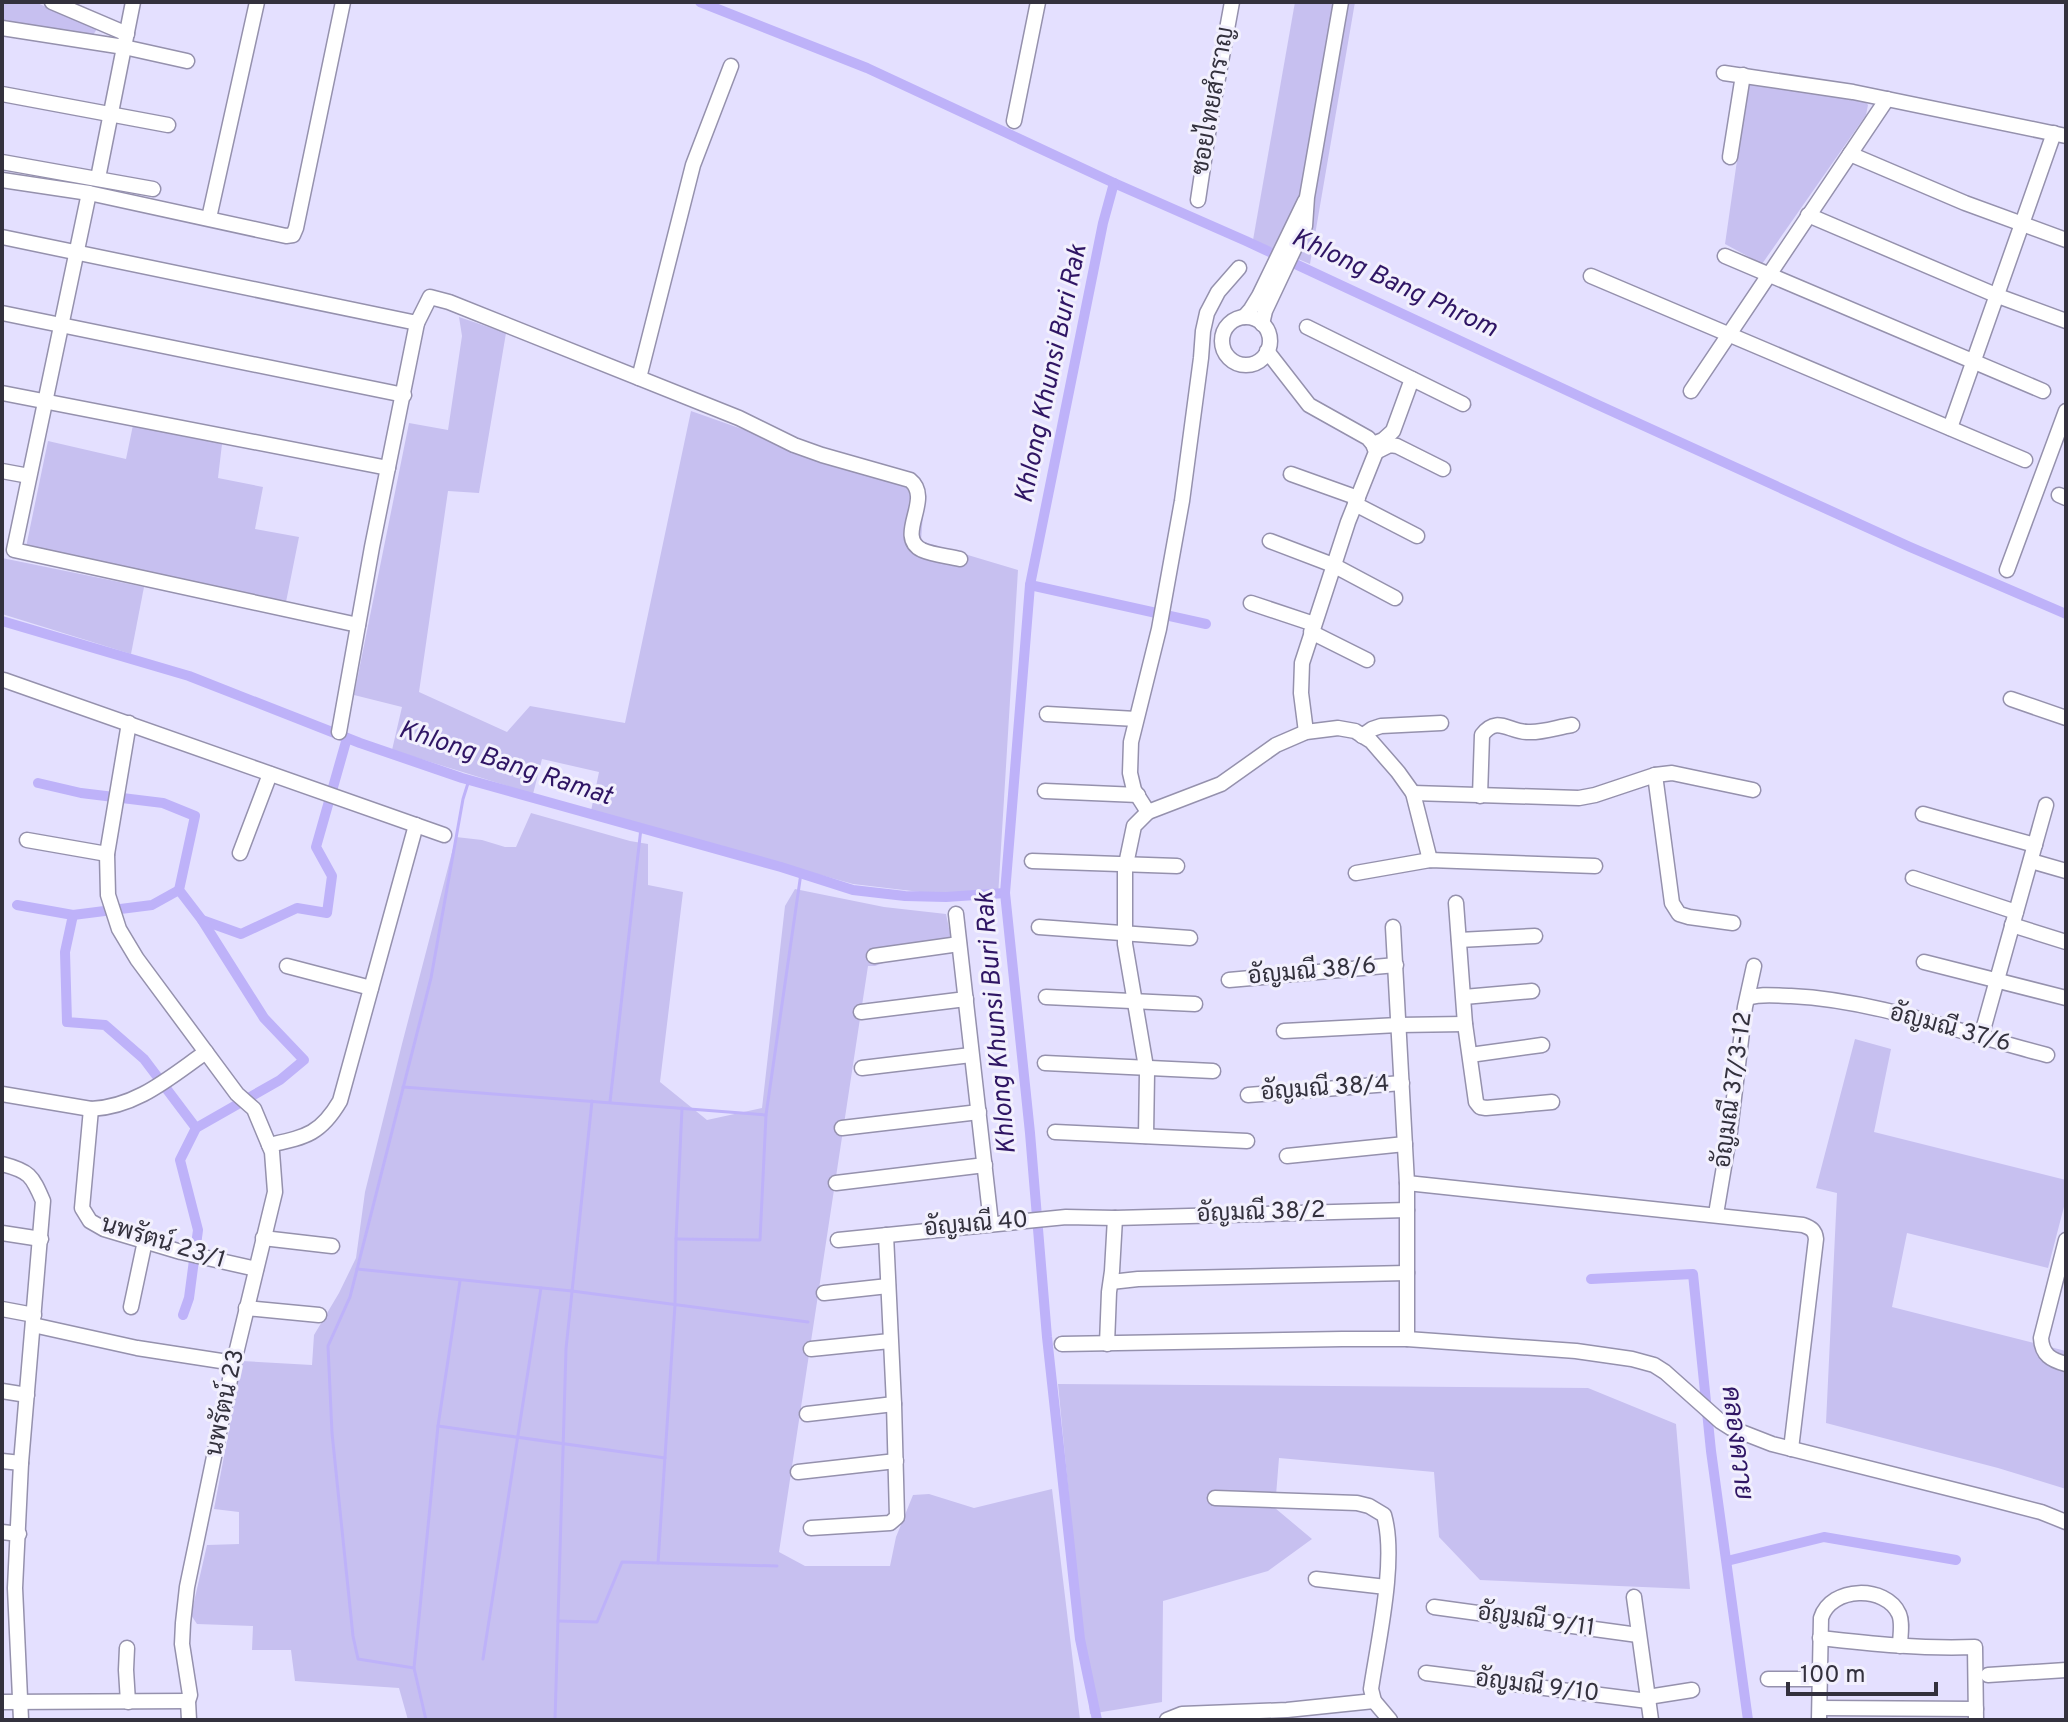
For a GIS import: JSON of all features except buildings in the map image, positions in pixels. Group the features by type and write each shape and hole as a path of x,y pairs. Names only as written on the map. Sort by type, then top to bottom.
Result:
{"street":[{"path":"52,2 126,40 187,61"},
{"path":"98,178 133,2"},
{"path":"209,218 257,2"},
{"path":"2,180 89,193 293,235 343,2"},
{"path":"1014,121 1038,2"},
{"name":"ซอยไทยสำราญ","path":"1198,200 1232,2"},
{"path":"1262,324 1265,298 1300,223 1307,197 1341,2"},
{"path":"2,28 126,40"},
{"path":"639,378 693,165 731,66"},
{"path":"1724,73 1887,99 2060,135 2023,224 1950,428"},
{"path":"1730,157 1743,75"},
{"path":"2,94 168,125"},
{"path":"1691,391 1887,99"},
{"path":"1850,154 1965,203 2066,240"},
{"path":"2,162 153,189"},
{"path":"89,193 14,550 358,625"},
{"path":"1808,215 1998,296 2066,321"},
{"path":"2,237 417,323"},
{"path":"1725,256 2043,391"},
{"path":"1148,812 1130,773 1131,742 1159,629 1179,515 1207,313 1218,292 1239,268"},
{"path":"1591,276 2025,460"},
{"path":"339,732 417,323 430,297 739,418 794,445 910,480 917,486 919,494 911,533 913,542 921,549 960,559"},
{"path":"1244,317 1262,324 1270,341 1260,360 1246,364 1231,359 1226,353 1223,346 1225,330 1265,298"},
{"path":"2,313 404,395"},
{"path":"1307,327 1463,404"},
{"path":"1267,351 1309,405 1368,438 1374,448"},
{"path":"1306,732 1301,693 1302,663 1374,448 1393,431 1412,379"},
{"path":"2,393 388,468"},
{"path":"2007,570 2066,411"},
{"path":"1374,448 1397,446 1443,469"},
{"path":"2,471 29,476"},
{"path":"1291,474 1356,501 1417,536"},
{"path":"1270,541 1333,565 1395,598"},
{"path":"1251,603 1313,628 1367,660"},
{"path":"4,680 444,835"},
{"path":"2011,699 2066,718"},
{"path":"1047,714 1136,719"},
{"path":"2,1094 91,1109 106,1108 148,1093 206,1052 137,959 119,929 108,895 107,854 129,723"},
{"path":"1362,736 1381,726 1441,723"},
{"path":"1480,796 1482,735 1488,727 1496,725 1526,733 1572,725"},
{"path":"1146,1136 1146,1068 1125,933 1126,864 1134,826 1148,812 1221,784 1276,745 1306,732 1338,728 1355,731 1371,741 1413,793 1430,860"},
{"path":"1413,793 1579,798 1655,775 1672,773 1753,790"},
{"path":"240,853 270,774"},
{"path":"1655,775 1672,903 1679,914 1733,923"},
{"path":"1045,791 1138,795"},
{"path":"1981,1037 2046,805"},
{"path":"1923,814 2035,845"},
{"path":"269,1145 313,1133 330,1118 340,1101 416,825"},
{"path":"27,840 107,854"},
{"path":"1356,873 1430,860 1595,866"},
{"path":"1032,861 1177,866"},
{"path":"2031,861 2066,871"},
{"path":"1913,878 2066,942"},
{"path":"1456,903 1465,1024 1476,1102 1480,1107 1552,1102"},
{"path":"956,914 985,1165 996,1223"},
{"path":"1039,927 1190,938"},
{"path":"1393,927 1407,1183 1407,1339"},
{"path":"1459,940 1535,936"},
{"path":"874,956 959,944"},
{"path":"1924,962 2066,998"},
{"name":"อัญมณี 38/6","path":"1229,980 1396,965"},
{"path":"287,966 371,988"},
{"name":"อัญมณี 37/3-12","path":"1716,1214 1745,1007 1754,966"},
{"path":"1464,997 1532,991"},
{"name":"อัญมณี 37/6","path":"1748,998 1757,995 1854,1002 2047,1055"},
{"path":"1046,997 1195,1004"},
{"path":"861,1012 966,999"},
{"path":"1284,1031 1465,1024"},
{"path":"1470,1055 1542,1045"},
{"name":"นพรัตน์ 23","path":"189,1720 190,1695 182,1644 187,1587 246,1308 275,1192 272,1152 254,1109 237,1094 206,1052"},
{"path":"862,1068 971,1055"},
{"path":"1045,1063 1213,1071"},
{"name":"อัญมณี 38/4","path":"1248,1095 1402,1083"},
{"name":"นพรัตน์ 23/1","path":"91,1109 82,1208 90,1221 104,1229 181,1252 256,1269"},
{"path":"842,1128 979,1112"},
{"path":"1055,1132 1247,1141"},
{"path":"1287,1156 1405,1144"},
{"path":"2,1164 21,1169 34,1180 43,1201 21,1463 15,1602 21,1720"},
{"path":"836,1183 985,1165"},
{"path":"1407,1183 1716,1214 1811,1228 1816,1239 1791,1449"},
{"name":"อัญมณี 38/2","path":"1115,1218 1407,1210"},
{"name":"อัญมณี 40","path":"838,1240 1066,1217 1115,1218"},
{"path":"1107,1344 1115,1218"},
{"path":"2,1233 41,1239"},
{"path":"811,1528 890,1523 897,1517 886,1235"},
{"path":"263,1238 332,1246"},
{"path":"2066,1240 2041,1338 2049,1358 2066,1364"},
{"path":"131,1307 145,1241"},
{"path":"1111,1282 1407,1273"},
{"path":"824,1293 888,1286"},
{"path":"246,1308 319,1315"},
{"path":"2,1309 137,1348 234,1363"},
{"path":"1062,1344 1407,1339 1576,1351 1632,1359 1654,1365 1720,1421 1762,1441 2041,1512 2066,1522"},
{"path":"811,1349 890,1341"},
{"path":"2,1391 27,1395"},
{"path":"807,1414 894,1404"},
{"path":"2,1461 21,1463"},
{"path":"798,1472 896,1461"},
{"path":"1215,1498 1357,1503 1384,1515 1388,1527 1386,1587 1371,1689 1374,1701 1390,1720"},
{"path":"2,1532 19,1534"},
{"path":"1316,1579 1386,1587"},
{"path":"1820,1638 1900,1646 1942,1649 1975,1647 1976,1714 1820,1714 1820,1638 1821,1618 1824,1608 1831,1601 1841,1596 1863,1593 1880,1596 1899,1614 1900,1646"},
{"path":"1634,1597 1651,1720"},
{"name":"อัญมณี 9/11","path":"1434,1607 1638,1635"},
{"path":"127,1648 128,1702"},
{"path":"1988,1675 2066,1670"},
{"name":"อัญมณี 9/10","path":"1426,1673 1648,1699 1692,1690"},
{"path":"1768,1679 1820,1679"},
{"path":"2,1702 188,1701"},
{"path":"1167,1720 1182,1714 1314,1714 1374,1701"}],"shaded area":[{"path":"2,2 35,2 97,29 93,35 2,22"},
{"path":"1295,2 1355,2 1310,264 1253,240"},
{"path":"1748,84 1864,100 1868,105 1866,115 1762,264 1725,244"},
{"path":"459,317 506,333 479,493 448,491 419,692 507,732 530,706 625,723 691,411 906,487 923,514 921,541 1018,570 998,897 853,884 591,811 599,772 542,759 533,794 392,750 402,707 354,695 409,423 448,430 462,336"},
{"path":"133,425 222,444 218,478 263,487 255,529 299,537 286,602 26,547 48,441 126,459"},
{"path":"2,558 144,587 131,654 2,614"},
{"path":"531,813 648,844 648,885 683,892 660,1082 707,1120 762,1108 785,906 795,889 884,907 946,914 951,938 868,966 779,1552 805,1566 890,1566 896,1537 913,1495 929,1494 974,1508 1052,1489 1080,1720 408,1720 399,1688 295,1681 291,1650 252,1650 253,1626 197,1624 191,1615 207,1545 239,1544 239,1512 214,1509 242,1361 312,1365 314,1335 356,1258 365,1192 456,837 516,847"},
{"path":"1855,1039 1891,1049 1874,1132 2066,1180 2066,1199 2048,1268 1907,1233 1892,1307 2066,1351 2066,1489 1826,1423 1837,1193 1816,1188"},
{"path":"1058,1384 1588,1388 1676,1424 1690,1589 1480,1580 1439,1537 1434,1472 1279,1458 1275,1508 1312,1539 1268,1571 1163,1601 1162,1702 1090,1714"}],"waterway":[{"name":"Khlong Bang Phrom","path":"700,2 867,68 1910,547 2066,614"},
{"name":"Khlong Khunsi Buri Rak","path":"1097,1720 1080,1639 1047,1337 1005,893 1030,585 1103,223 1114,183"},
{"path":"1030,585 1206,624"},
{"name":"Khlong Bang Ramat","path":"2,621 189,676 360,743 462,778 853,890 946,897 1005,893"},
{"path":"38,783 81,793 163,803 195,816 179,890 202,920 241,934 297,908 327,913 332,876 316,847 347,738"},
{"path":"426,1720 414,1668 358,1659 332,1433 328,1346 350,1297 431,978 469,780"},
{"path":"610,1102 641,828"},
{"path":"676,1239 760,1240 766,1115 801,873"},
{"path":"73,915 152,905 179,890"},
{"path":"17,905 73,915 65,952 67,1022 105,1025 144,1059 196,1128"},
{"path":"183,1315 189,1298 198,1230 180,1160 196,1128 280,1080 304,1060 264,1018 202,920"},
{"path":"403,1087 766,1115"},
{"path":"555,1720 566,1349 592,1101"},
{"path":"658,1563 675,1305 682,1108"},
{"path":"357,1269 572,1291 808,1322"},
{"name":"คลองควาย","path":"1591,1279 1693,1274 1711,1451 1748,1720"},
{"path":"460,1281 438,1426 665,1458"},
{"path":"483,1659 541,1288"},
{"path":"414,1668 438,1426"},
{"path":"1727,1561 1824,1537 1956,1560"},
{"path":"558,1621 597,1622 622,1562 777,1566"}]}
